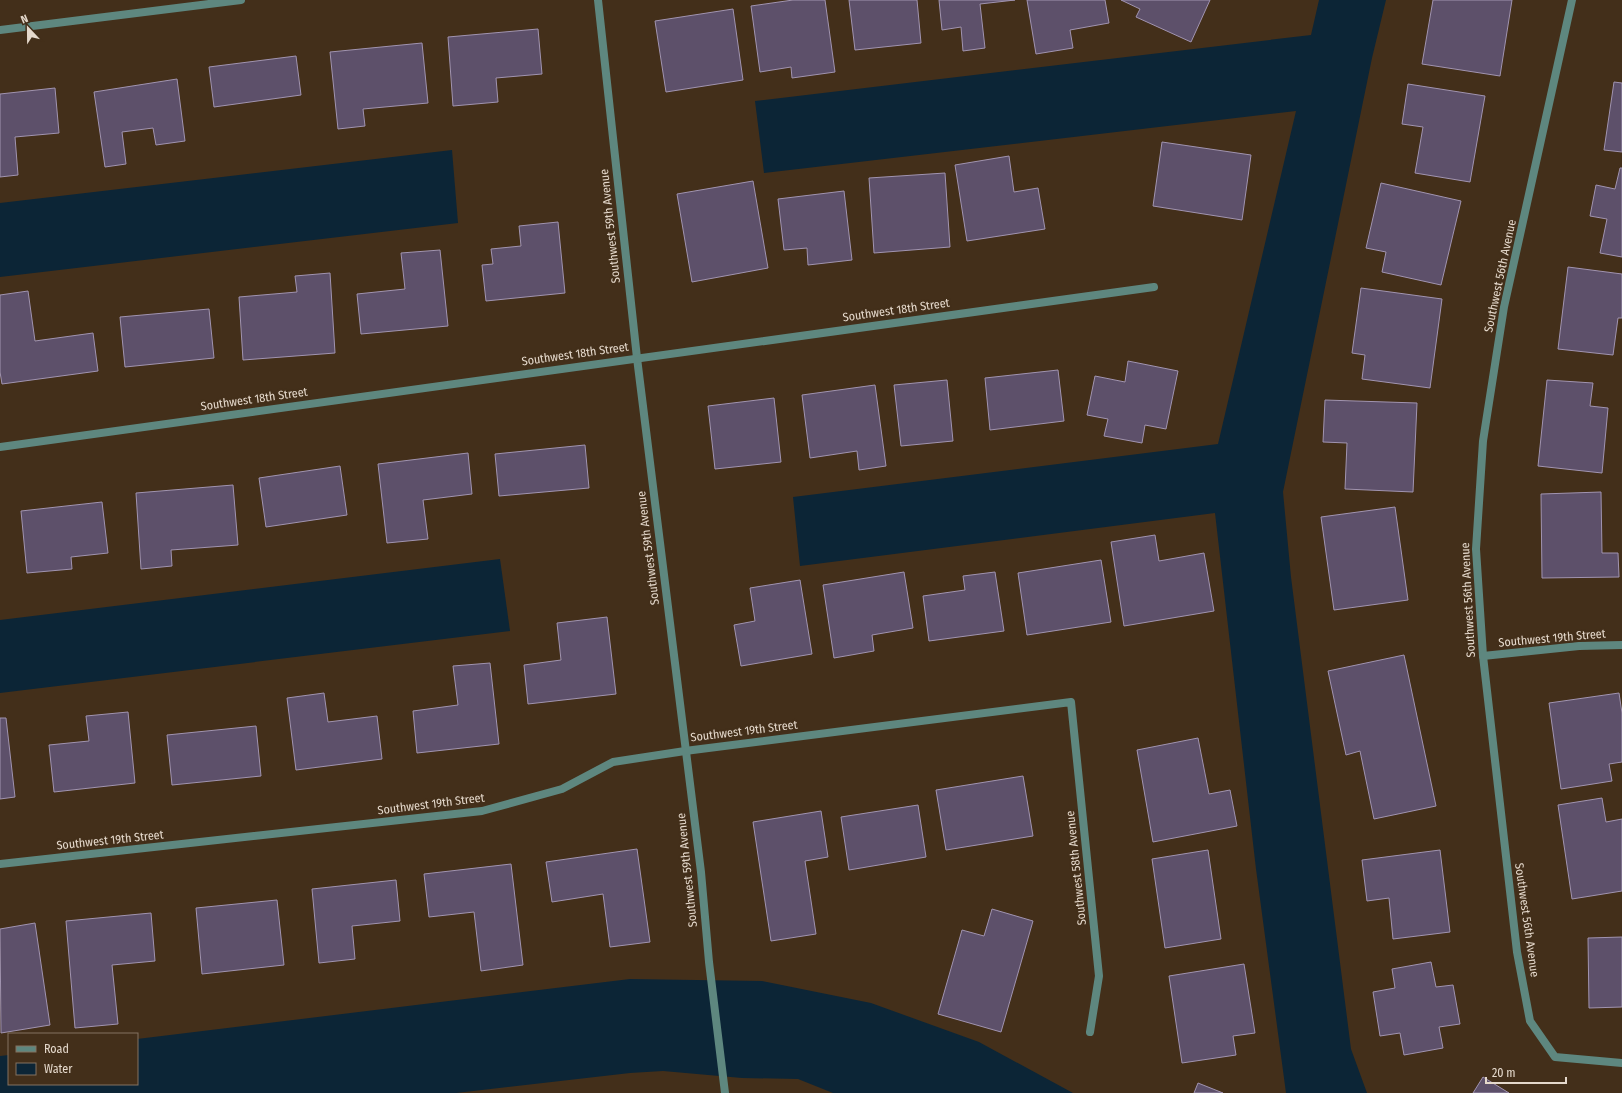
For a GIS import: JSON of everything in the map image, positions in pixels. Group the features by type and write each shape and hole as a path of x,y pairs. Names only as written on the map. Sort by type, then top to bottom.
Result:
{"street":[{"path":"0,30 242,0"},
{"name":"Southwest 59th Avenue","path":"598,0 637,358 701,872 709,962 725,1093"},
{"name":"Southwest 56th Avenue","path":"1572,0 1504,307 1483,441 1476,550 1483,656 1517,952 1530,1021 1555,1057 1622,1063"},
{"name":"Southwest 18th Street","path":"0,447 1154,286"},
{"name":"Southwest 19th Street","path":"1483,656 1579,646 1622,645"},
{"name":"Southwest 19th Street","path":"0,864 482,811 562,789 612,762 685,751 1071,702"},
{"name":"Southwest 58th Avenue","path":"1071,702 1099,976 1090,1032"}],"water":[{"path":"1319,0 1386,0 1372,58 1283,492 1291,577 1351,1049 1367,1093 1286,1093 1256,869 1215,513 800,566 793,497 1218,444 1296,111 764,173 755,101 1311,35"},
{"path":"452,150 458,223 0,277 0,203"},
{"path":"500,559 510,631 0,693 0,620"},
{"path":"630,979 762,981 871,1003 979,1042 1073,1093 833,1093 798,1079 742,1078 663,1071 630,1073 456,1093 0,1093 0,1056 8,1055 8,1085 138,1085 138,1039"}],"building":[{"path":"793,0 825,0 835,72 792,78 791,67 760,72 751,6"},
{"path":"849,0 917,0 921,43 855,50"},
{"path":"939,0 1015,0 980,4 985,48 963,51 961,27 942,30"},
{"path":"1027,0 1105,0 1109,23 1070,30 1073,48 1036,54"},
{"path":"1121,0 1210,0 1191,42 1136,17 1140,9"},
{"path":"1433,0 1512,0 1500,76 1422,64"},
{"path":"733,9 743,80 666,92 655,21"},
{"path":"538,29 542,74 496,78 498,102 453,106 448,37"},
{"path":"422,43 428,103 363,109 365,126 338,129 330,52"},
{"path":"296,56 301,95 214,107 209,67"},
{"path":"177,79 185,141 156,145 153,128 122,132 126,164 105,167 94,92"},
{"path":"1614,82 1622,83 1622,152 1604,150"},
{"path":"1408,84 1485,96 1470,182 1415,173 1423,127 1402,124"},
{"path":"55,88 59,133 15,137 18,175 0,177 0,94"},
{"path":"1162,142 1251,155 1242,220 1153,206"},
{"path":"1009,156 1014,192 1038,188 1045,229 967,241 955,165"},
{"path":"1620,168 1622,168 1622,257 1600,253 1607,219 1590,216 1596,185 1615,189"},
{"path":"945,173 950,247 874,253 869,178"},
{"path":"753,181 768,268 692,282 677,194"},
{"path":"1381,183 1461,201 1441,285 1382,272 1386,252 1366,248"},
{"path":"844,191 852,260 808,265 807,248 784,250 778,199"},
{"path":"558,222 565,293 486,301 482,265 493,264 491,249 521,246 519,226"},
{"path":"440,250 448,326 361,334 357,294 405,289 401,253"},
{"path":"1568,267 1622,274 1622,318 1618,318 1613,355 1558,349"},
{"path":"330,273 335,353 243,360 239,297 297,292 295,276"},
{"path":"1361,288 1442,299 1430,388 1362,379 1365,355 1352,353"},
{"path":"28,291 35,341 93,333 98,371 2,384 0,372 0,295"},
{"path":"209,309 214,358 125,367 120,317"},
{"path":"1128,361 1178,371 1166,429 1145,425 1142,443 1104,436 1108,419 1087,415 1095,376 1125,382"},
{"path":"1058,370 1064,421 990,430 985,378"},
{"path":"947,380 953,441 901,446 894,385"},
{"path":"1547,380 1593,383 1590,406 1608,408 1602,473 1538,466"},
{"path":"875,385 886,466 859,470 857,451 810,458 802,395"},
{"path":"774,398 781,462 715,469 708,406"},
{"path":"1325,400 1417,403 1413,492 1345,489 1347,443 1323,442"},
{"path":"585,445 589,488 499,496 495,454"},
{"path":"468,453 472,494 423,500 428,539 387,543 378,464"},
{"path":"340,466 347,515 266,527 259,478"},
{"path":"233,485 238,545 171,550 172,566 141,569 136,493"},
{"path":"1601,492 1602,553 1618,553 1619,577 1542,578 1541,494"},
{"path":"102,502 108,553 71,557 72,569 27,573 21,511"},
{"path":"1395,507 1408,600 1334,610 1321,517"},
{"path":"1155,535 1159,561 1204,553 1214,611 1124,626 1111,542"},
{"path":"1101,560 1111,622 1027,635 1018,573"},
{"path":"904,572 913,628 872,635 874,651 834,658 823,585"},
{"path":"995,572 1004,631 929,641 923,596 965,590 963,576"},
{"path":"800,580 812,654 741,666 734,625 755,621 750,588"},
{"path":"607,617 616,694 528,704 524,665 561,660 557,623"},
{"path":"1404,655 1436,806 1374,819 1360,751 1346,755 1328,671"},
{"path":"490,663 499,744 417,753 413,711 458,705 453,666"},
{"path":"324,693 328,722 377,716 382,759 296,770 287,698"},
{"path":"1619,693 1622,713 1622,762 1609,764 1612,781 1561,789 1549,703"},
{"path":"128,712 135,783 54,792 49,745 89,741 86,716"},
{"path":"0,718 6,718 15,797 0,799"},
{"path":"256,726 261,776 172,785 167,735"},
{"path":"1198,738 1209,794 1230,790 1237,826 1153,842 1137,750"},
{"path":"1023,776 1033,836 946,850 936,790"},
{"path":"1602,798 1606,822 1622,819 1622,891 1572,899 1558,805"},
{"path":"918,805 926,857 849,870 841,817"},
{"path":"821,811 828,857 805,861 816,934 771,941 753,822"},
{"path":"637,849 650,942 610,947 603,894 552,902 546,862"},
{"path":"1208,850 1221,939 1165,948 1152,859"},
{"path":"1440,850 1450,932 1393,939 1389,898 1367,901 1362,860"},
{"path":"511,864 523,965 481,971 474,912 429,917 424,874"},
{"path":"396,880 400,921 352,926 355,959 319,963 312,889"},
{"path":"277,900 284,965 202,974 196,908"},
{"path":"992,909 1033,921 1001,1032 938,1014 962,930 984,936"},
{"path":"151,913 155,961 112,965 118,1024 75,1028 66,921"},
{"path":"35,923 50,1025 1,1033 0,929"},
{"path":"1622,937 1622,1007 1589,1008 1588,938"},
{"path":"1431,962 1436,987 1453,985 1460,1024 1439,1027 1443,1048 1404,1055 1400,1033 1380,1036 1373,992 1395,988 1392,969"},
{"path":"1244,964 1255,1033 1233,1036 1236,1055 1182,1063 1169,976"},
{"path":"1483,1077 1509,1093 1473,1093"},
{"path":"1198,1083 1223,1093 1194,1093"}]}
